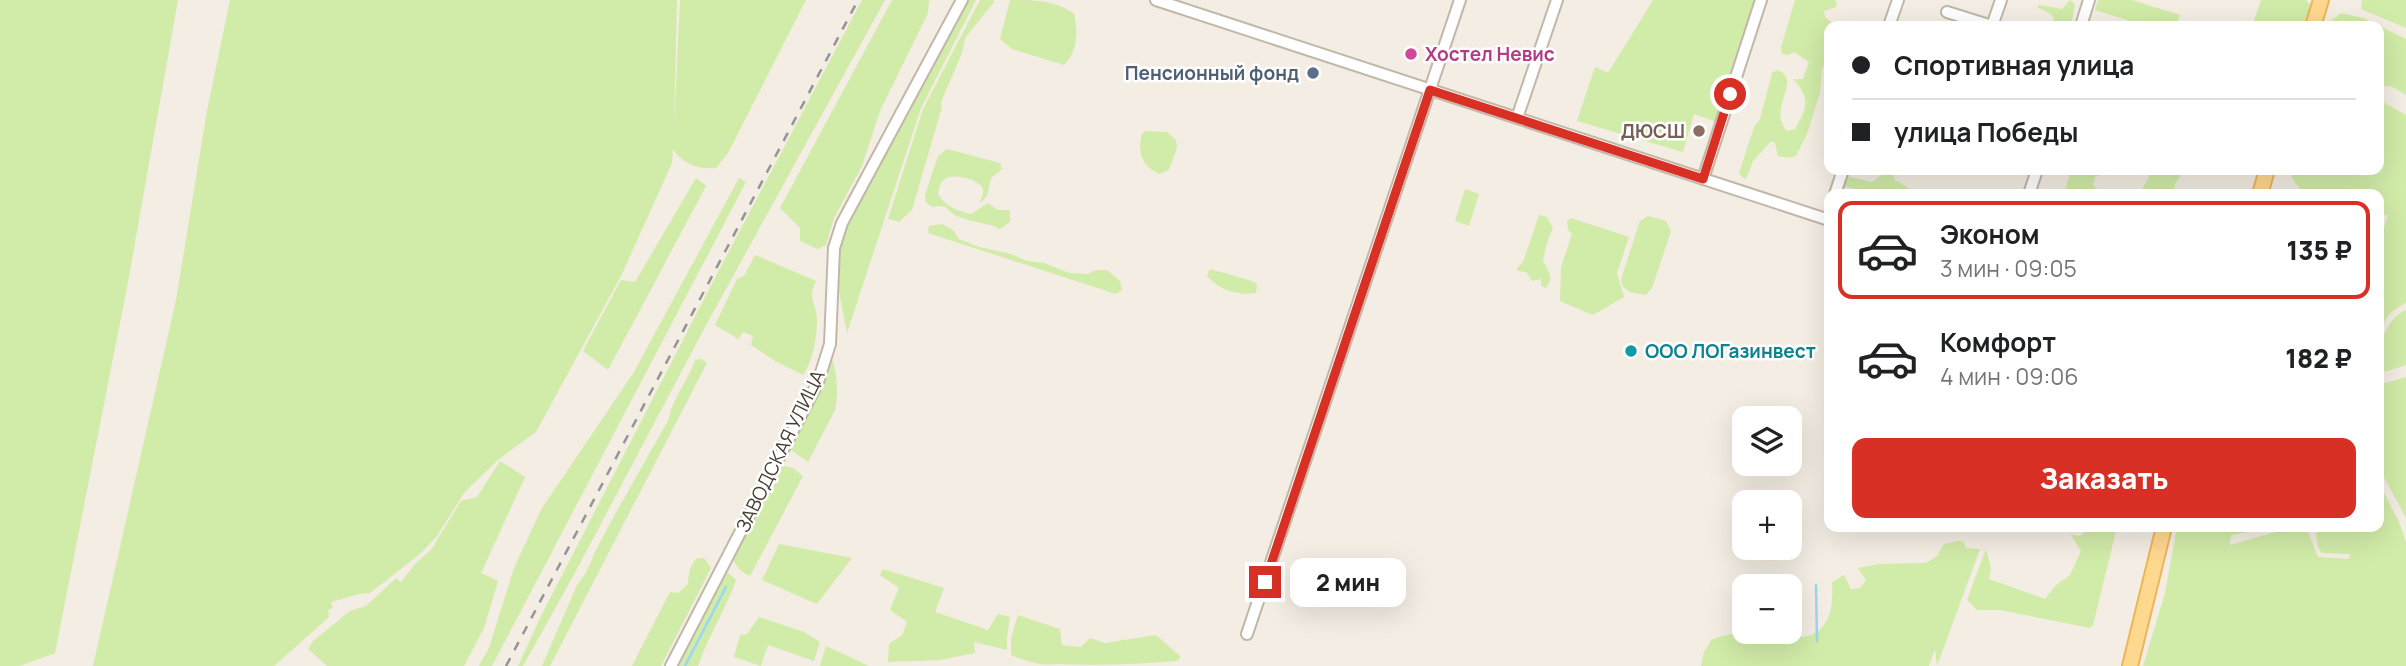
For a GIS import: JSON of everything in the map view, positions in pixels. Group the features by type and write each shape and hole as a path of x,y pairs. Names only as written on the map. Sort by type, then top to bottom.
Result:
{"main road":[{"path":"2315,21 2321,0"},
{"path":"2130,666 2163,532"}],"street":[{"name":"ЗАВОДСКАЯ УЛИЦА","path":"671,666 818,382 830,344 834,248 842,223 962,0"},
{"path":"1156,0 1824,217"},
{"path":"1247,634 1460,0"},
{"path":"1517,118 1557,0"},
{"path":"1703,179 1761,0"},
{"path":"1891,21 1898,0"},
{"path":"1994,21 2001,0"},
{"path":"2083,21 2089,0"},
{"path":"1947,12 1976,21"}],"green space":[{"path":"0,0 178,0 128,282 55,653 19,666 0,666"},
{"path":"230,0 677,0 674,128 680,0 806,0 728,153 716,168 691,164 673,149 672,163 622,274 536,432 499,459 464,493 437,536 420,554 370,593 331,602 333,608 328,610 329,617 274,666 93,666 176,300 207,111"},
{"path":"862,0 885,0 704,329 576,571 523,666 518,666 540,618 717,274"},
{"path":"892,0 929,0 928,13 880,111 862,166 834,218 826,245 818,249 800,241 800,228 780,208"},
{"path":"968,0 976,0 921,108 847,333 837,281 840,249 846,225"},
{"path":"980,0 994,2 965,38 962,53 941,102 942,107 912,210 899,222 888,219 923,109"},
{"path":"1010,0 1052,3 1074,14 1076,41 1069,60 1064,65 1012,49 1000,39"},
{"path":"1653,0 1755,0 1716,122 1694,114 1683,152 1577,121 1595,67 1608,73"},
{"path":"1795,0 1835,0 1836,7 1824,11 1830,21 1824,21 1824,66 1820,93 1807,134 1796,156 1778,156 1775,143 1771,141 1753,161 1744,179 1739,173 1754,127 1760,119 1772,73 1777,70 1784,74 1787,80 1780,114 1787,131 1795,129 1804,109 1803,92 1793,79 1803,79 1809,62 1794,52 1782,54 1781,47"},
{"path":"2070,0 2075,4 2072,21 2053,21 2052,15 2037,7 2039,5 2062,9"},
{"path":"2098,0 2132,0 2180,15 2178,21 2130,21 2095,10"},
{"path":"2261,0 2306,0 2311,5 2307,21 2254,21"},
{"path":"2362,0 2406,0 2406,28 2361,9"},
{"path":"2341,13 2369,21 2331,21"},
{"path":"2384,28 2406,39 2406,95 2391,86 2384,87"},
{"path":"2384,102 2406,115 2406,303 2395,309 2384,324 2384,227 2388,215 2384,215 2384,189 2300,189 2290,175 2384,175"},
{"path":"1146,131 1167,132 1176,140 1177,148 1169,170 1159,174 1148,167 1142,158 1140,147 1142,134"},
{"path":"947,149 1000,163 1002,169 991,178 987,196 979,204 982,187 970,179 958,177 948,177 942,182 938,194 940,198 961,212 971,214 988,203 998,210 1010,210 1010,222 1000,229 957,216 946,207 932,207 926,202 925,195 938,156"},
{"path":"1881,175 1894,175 1894,179 1910,189 1854,189 1842,183 1846,176 1872,182"},
{"path":"2070,175 2099,175 2095,177 2093,185 2097,189 2065,189"},
{"path":"2150,175 2181,175 2174,189 2142,189"},
{"path":"696,178 706,186 608,370 583,351 621,280 635,282"},
{"path":"739,178 746,182 492,666 479,666 489,648 514,568 542,508 634,372"},
{"path":"1465,189 1479,194 1469,226 1455,221"},
{"path":"1539,215 1547,217 1553,228 1543,260 1550,277 1546,288 1541,286 1541,279 1532,281 1526,272 1518,271 1517,268 1523,262"},
{"path":"1648,216 1666,221 1671,231 1652,288 1646,295 1630,292 1623,287 1621,279 1640,221"},
{"path":"1571,218 1629,237 1617,273 1624,297 1593,315 1560,301 1561,267 1572,234 1568,230 1567,221"},
{"path":"942,224 953,230 959,239 979,247 1011,254 1027,261 1044,263 1069,273 1087,274 1107,270 1120,281 1122,290 1116,294 928,233 929,226"},
{"path":"755,255 816,281 812,297 817,319 815,341 812,356 803,375 751,345 753,336 743,332 738,339 715,325 737,279 744,276"},
{"path":"1210,269 1252,281 1257,284 1256,293 1236,293 1223,288 1207,276"},
{"path":"2406,310 2406,365 2384,371 2384,336 2387,327 2398,314"},
{"path":"830,354 837,381 835,410 808,462 790,449 822,382"},
{"path":"701,359 707,363 550,666 542,666 577,585 669,419 695,360"},
{"path":"2406,377 2406,518 2384,477 2384,383"},
{"path":"500,461 525,477 481,573 498,581 484,628 464,666 327,666 308,649 313,641 350,611 366,606 396,578 401,582 431,550 461,501 477,497"},
{"path":"779,465 793,468 803,476 750,576 741,571 734,562 734,554"},
{"path":"2384,493 2406,542 2406,666 2143,666 2165,593 2176,532 2248,532 2231,535 2230,545 2276,532 2308,532 2318,557 2349,559 2350,554 2322,553 2318,547 2316,533 2384,532"},
{"path":"2085,532 2116,532 2093,625 2090,628 2000,610 1977,610 1967,600 1986,549 1991,569 1989,579 2045,599 2056,585 2070,575 2081,551 2071,535 2080,536"},
{"path":"1963,541 1966,548 1980,549 1937,666 1935,649 1929,666 1701,666 1704,652 1712,639 1731,634 1732,644 1802,644 1802,637 1814,634 1826,622 1832,603 1832,582 1844,575 1851,589 1860,588 1866,580 1858,568 1879,564 1926,563 1937,556 1944,544"},
{"path":"779,544 852,558 817,604 762,580"},
{"path":"698,558 704,558 711,568 661,666 632,666 670,592 678,593 688,584 691,566"},
{"path":"883,569 944,588 935,612 988,630 998,614 1010,617 1007,650 974,642 975,653 940,660 888,662 889,644 902,635 907,622 890,610 899,588 880,575"},
{"path":"725,570 736,580 698,666 675,666"},
{"path":"1018,615 1060,629 1062,645 1081,647 1090,638 1105,643 1156,635 1181,657 1177,661 1116,664 1033,663 1011,655 1011,638"},
{"path":"759,617 804,632 820,642 814,661 768,645 761,666 734,657 740,635 747,634"},
{"path":"826,646 869,666 820,666"}],"waterway":[{"path":"1816,585 1817,641"},
{"path":"685,666 726,587"}],"railway":[{"path":"506,666 858,0"}],"place":[{"name":"Хостел Невис","path":"1411,54"},
{"name":"Пенсионный фонд","path":"1313,73"},
{"name":"ДЮСШ","path":"1699,131"},
{"name":"ООО ЛОГазинвест","path":"1631,351"}],"route":[{"path":"1265,582 1430,90 1703,179 1730,94"}]}
